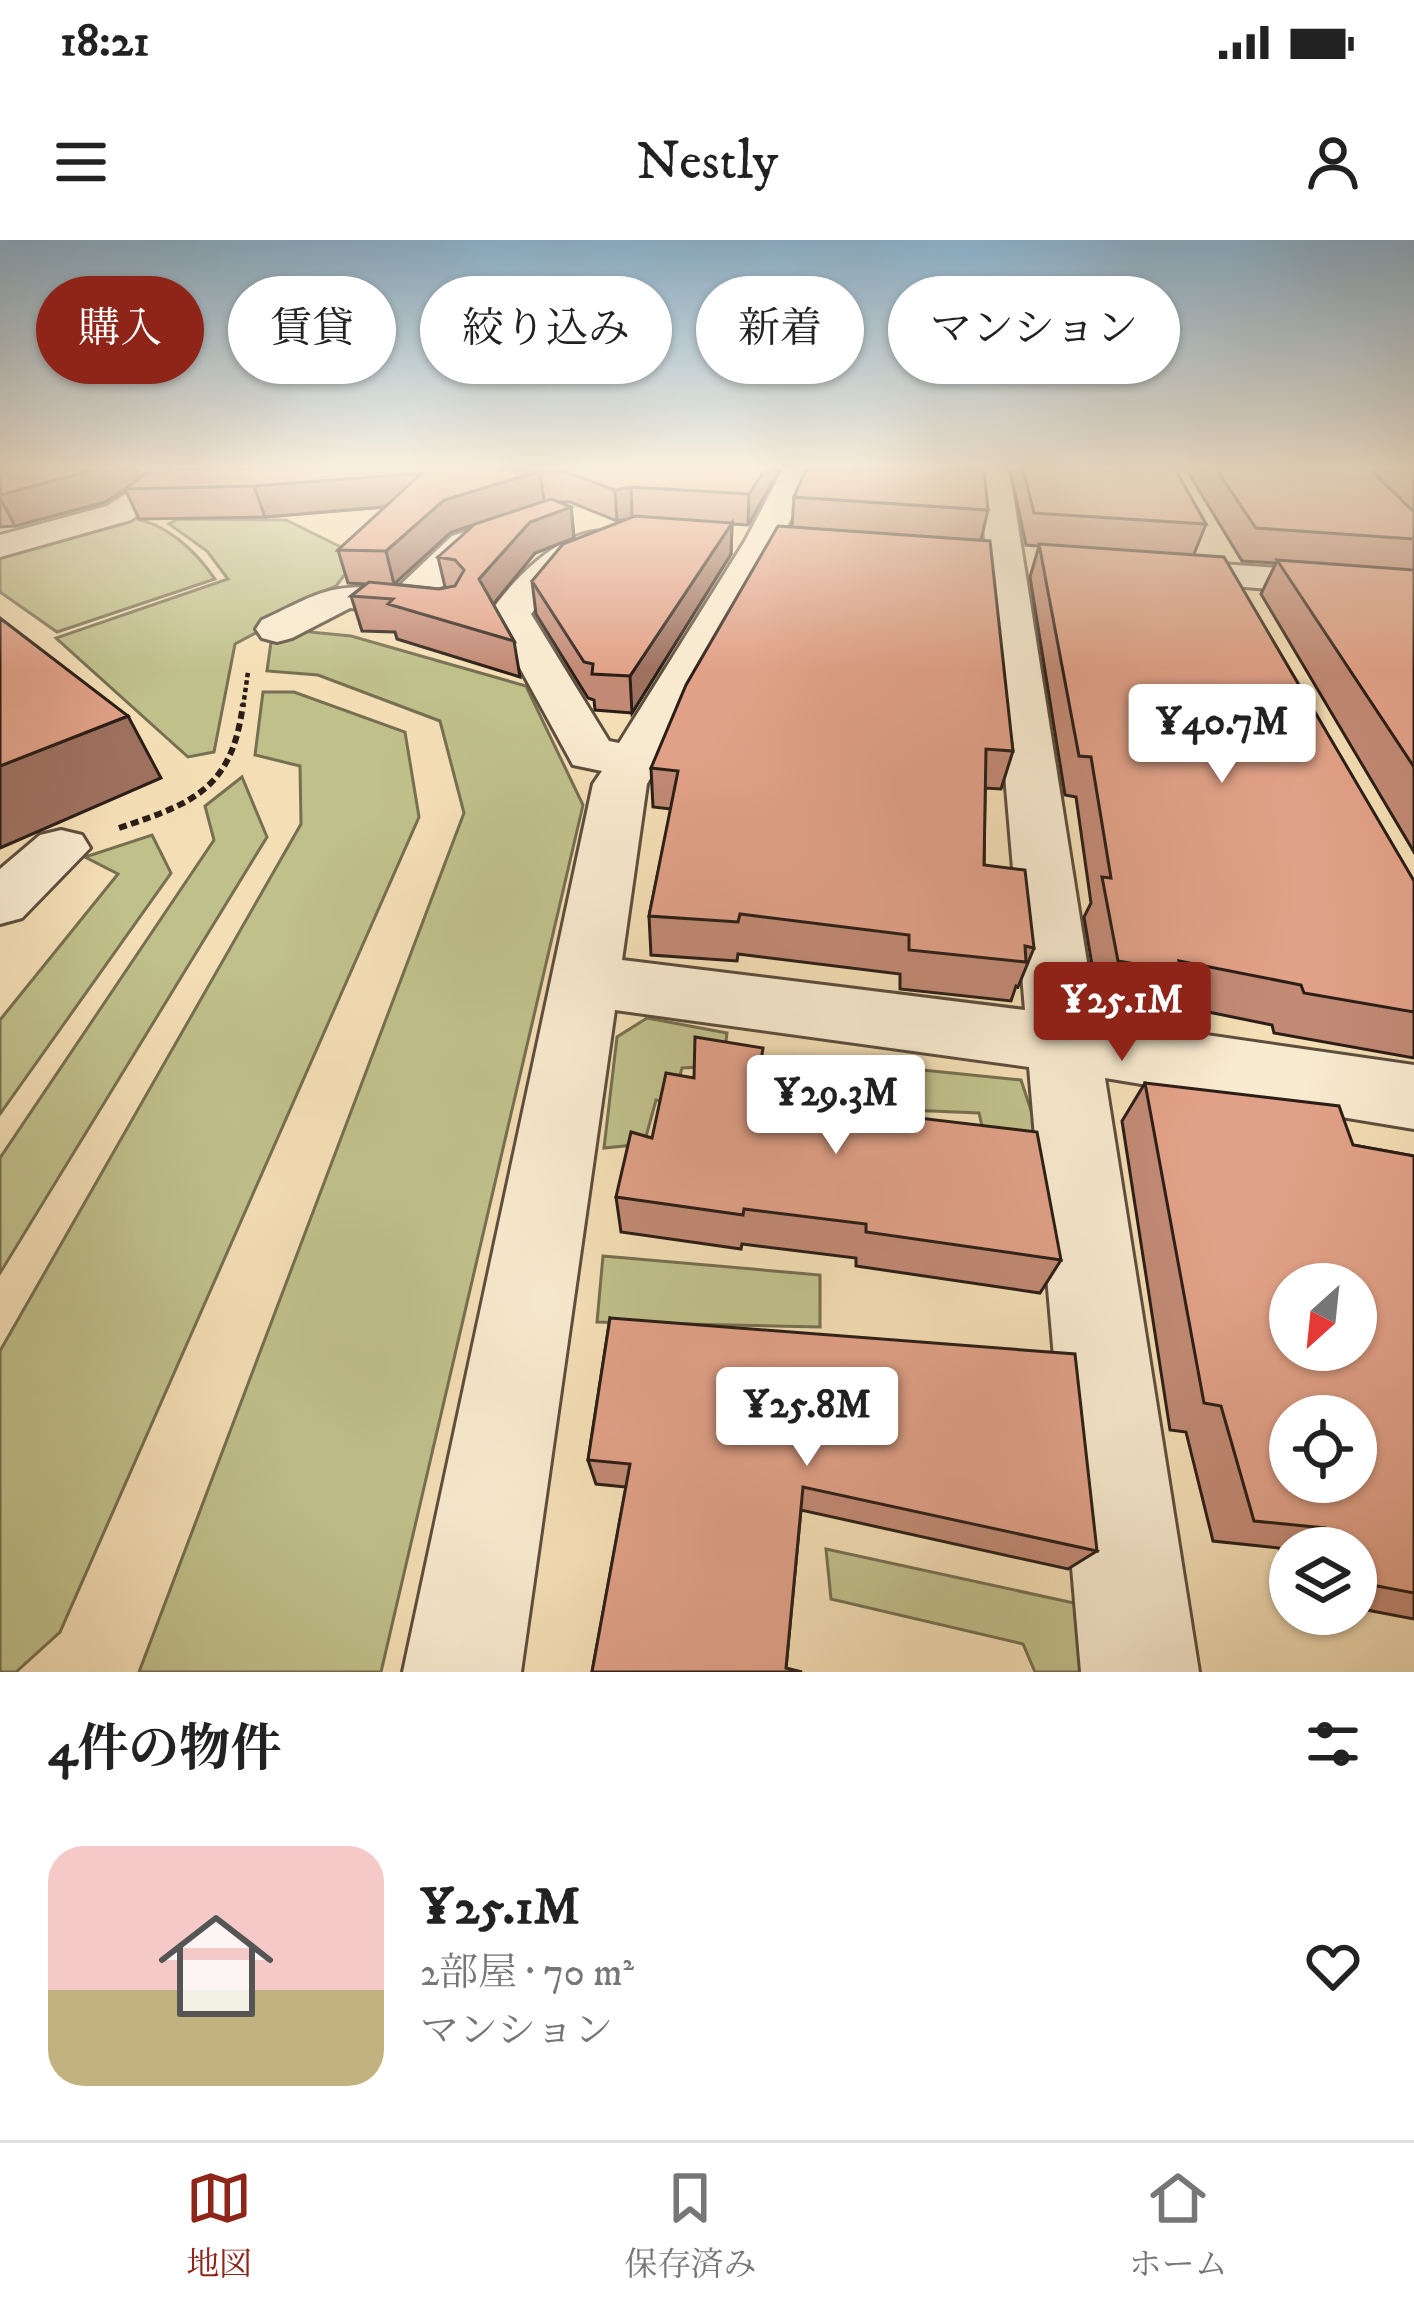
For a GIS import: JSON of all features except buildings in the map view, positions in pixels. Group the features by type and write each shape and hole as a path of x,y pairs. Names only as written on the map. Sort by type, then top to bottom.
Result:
{"street":[{"path":"0,546 37,536"},
{"path":"405,602 465,544 496,536"},
{"path":"510,613 551,564 620,536"},
{"path":"462,1672 620,784 766,536"},
{"path":"1002,536 1140,1672"},
{"path":"1204,536 1237,596"},
{"path":"1115,568 1237,596 1414,589"},
{"path":"278,629 344,596 510,613"},
{"path":"510,613 591,754 634,760"},
{"path":"0,903 61,848"},
{"path":"585,981 1064,1043 1414,1097"}],"path":[{"path":"145,819 191,800 226,769 235,753 248,672"}],"green space":[{"path":"71,536 172,536 215,579 57,632 0,592 0,557"},
{"path":"186,536 318,536 359,556 336,586 297,603 297,611 235,644 214,752 188,757 56,638 228,579 207,551"},
{"path":"290,630 351,636 526,686 583,805 381,1672 139,1672 464,813 440,721 318,675 267,671 271,642"},
{"path":"263,692 294,692 405,732 419,817 60,1632 16,1672 0,1672 0,1351 301,824 300,766 255,755"},
{"path":"242,777 267,837 0,1273 0,1158 214,840 205,806"},
{"path":"152,835 171,873 0,1114 0,1020 118,874 85,857"},
{"path":"647,1018 727,1033 723,1066 682,1068 673,1103 656,1100 644,1144 604,1148 617,1037"},
{"path":"893,1067 1021,1080 1043,1147 987,1148 979,1113 908,1110"},
{"path":"603,1256 820,1275 820,1327 597,1322"},
{"path":"826,1549 1083,1605 1097,1672 1035,1672 1023,1644 831,1599"}]}
